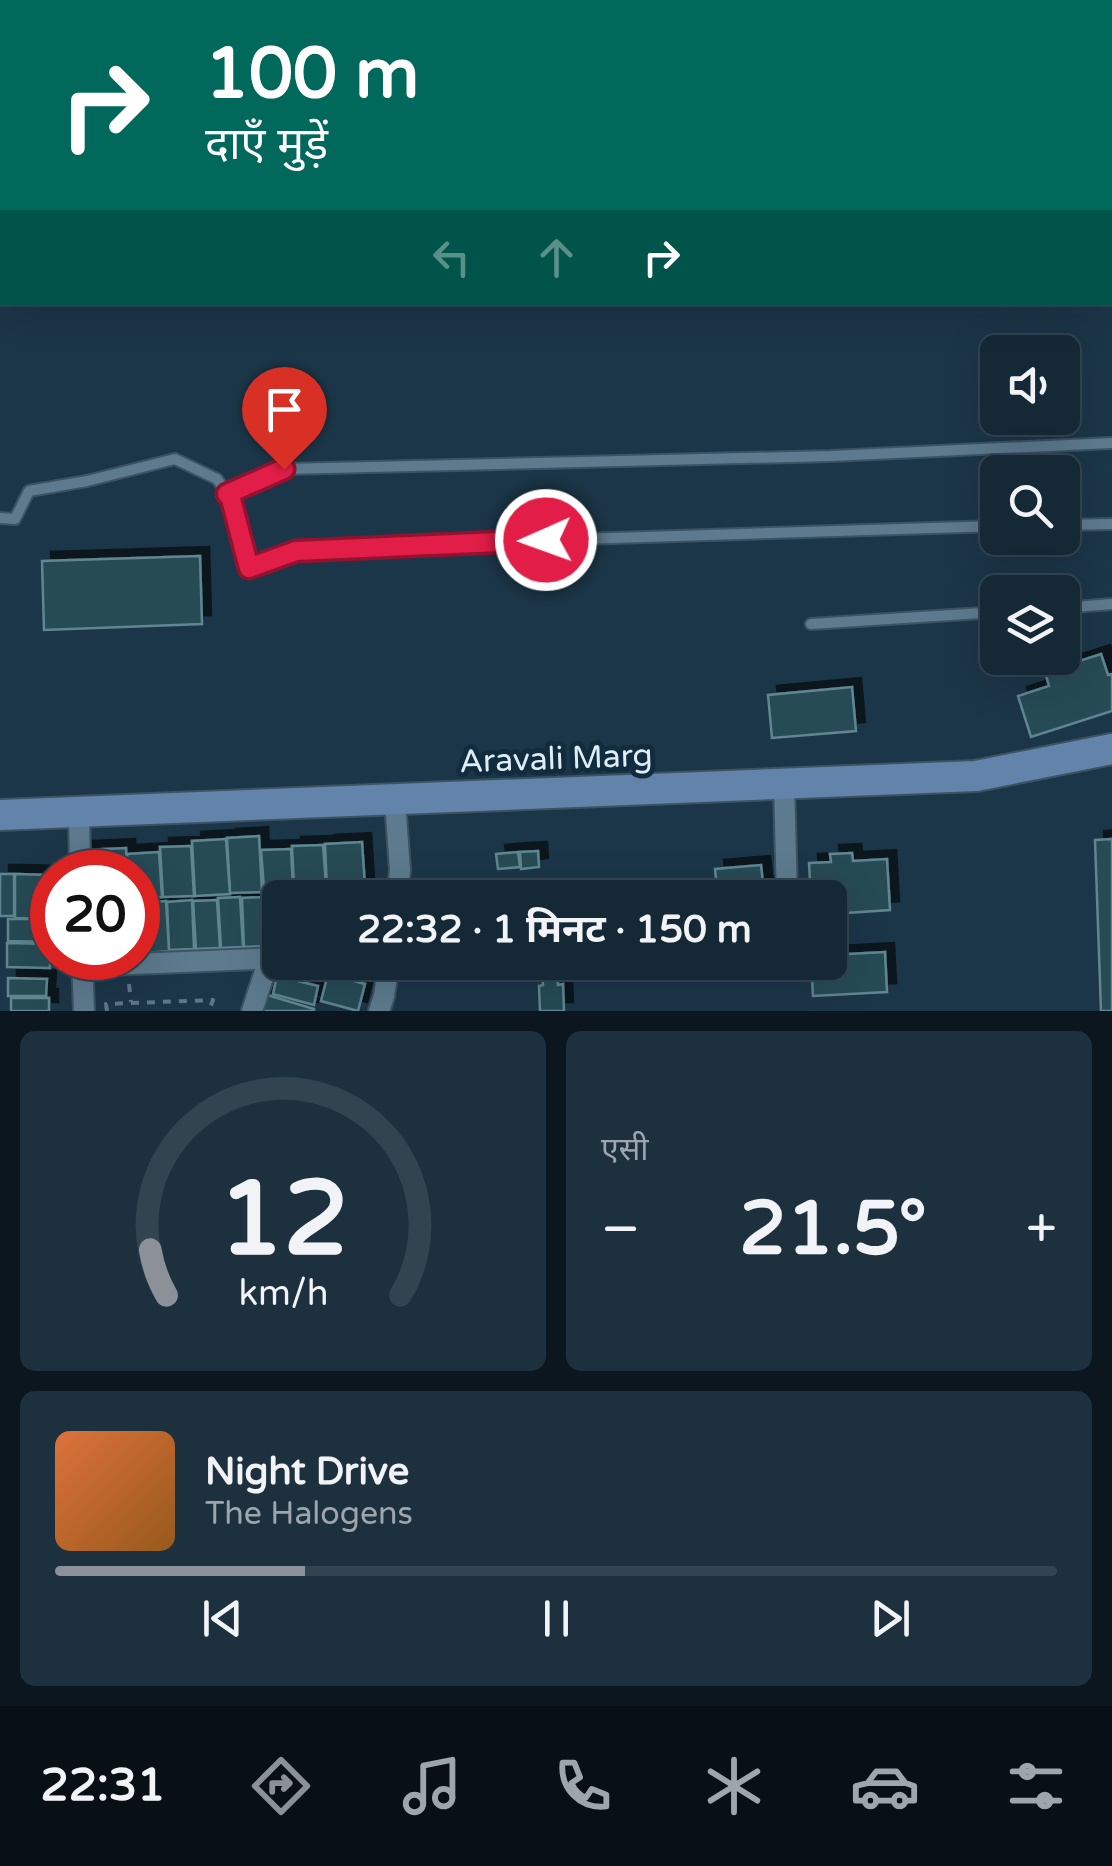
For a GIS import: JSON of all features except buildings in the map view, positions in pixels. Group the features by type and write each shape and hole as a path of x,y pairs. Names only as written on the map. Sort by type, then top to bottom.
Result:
{"street":[{"name":"Aravali Marg","path":"0,816 976,776 1112,750"},
{"path":"784,784 786,880"},
{"path":"395,801 399,880"},
{"path":"78,812 79,850"},
{"path":"160,961 262,959"},
{"path":"83,980 84,1011"},
{"path":"252,1011 265,980"},
{"path":"379,1011 386,980"}],"lane":[{"path":"227,494 284,469 831,456 1112,443"},
{"path":"0,518 15,519 29,490 87,481 175,459 218,479 236,514 249,568 296,551 980,527"},
{"path":"1080,524 1112,524"},
{"path":"1080,607 1112,604"},
{"path":"811,624 980,613"}],"path":[{"path":"106,1011 106,1004 213,1000 209,1011"}],"route":[{"path":"284,469 227,494 249,568 296,551 546,540"}]}
